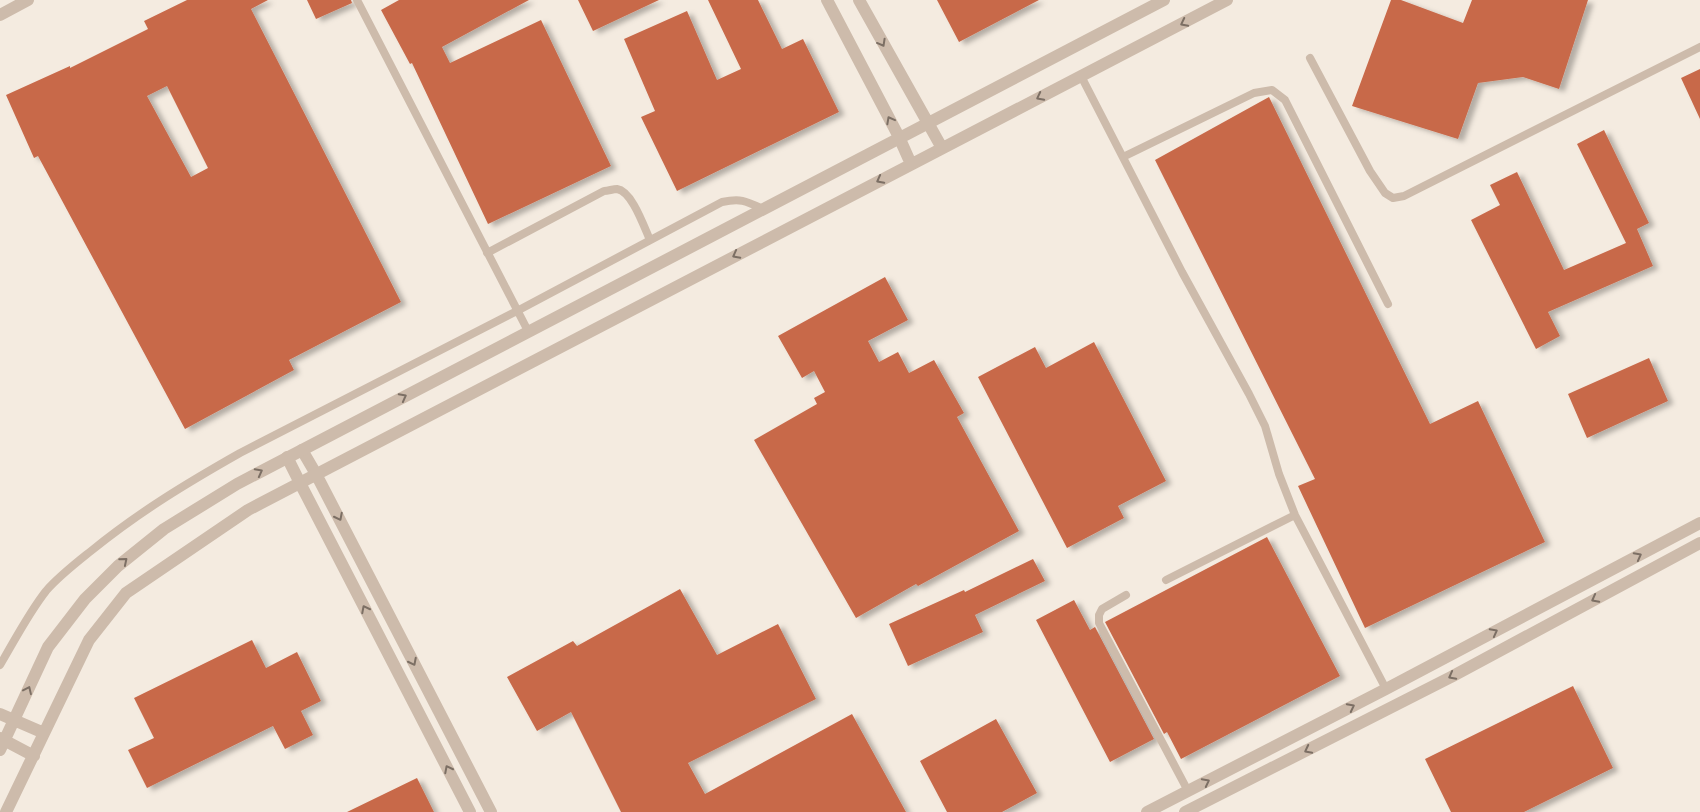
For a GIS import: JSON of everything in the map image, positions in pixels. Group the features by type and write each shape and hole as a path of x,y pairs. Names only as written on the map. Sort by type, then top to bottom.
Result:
{"street":[{"path":"0,15 28,0"},
{"path":"827,0 900,137 910,164"},
{"path":"859,0 942,148"},
{"path":"34,756 2,743 48,647 85,599 118,566 164,529 237,484 287,457 1164,0"},
{"path":"6,812 89,640 126,593 248,510 1227,0"},
{"path":"302,450 491,812"},
{"path":"287,457 470,812"},
{"path":"1147,812 1386,689 1700,523"},
{"path":"1185,812 1434,685 1700,543"},
{"path":"0,714 44,733"}],"lane":[{"path":"356,0 528,332"},
{"path":"1310,58 1370,171 1385,193 1393,198 1404,196 1700,47"},
{"path":"1081,76 1182,272 1261,418 1287,498 1386,689"},
{"path":"1123,157 1254,93 1272,90 1285,100 1388,304"},
{"path":"488,253 604,191 617,189 625,192 634,204 650,240"},
{"path":"0,665 47,590 65,572 118,529 152,505 240,453 517,311 722,202 735,199 747,201 763,208"},
{"path":"1166,580 1295,515"},
{"path":"1126,595 1102,609 1098,615 1099,623 1188,791"}],"building":[{"path":"187,0 268,0 251,9 401,302 289,360 294,370 185,429 38,156 34,158 6,95 70,66 70,68 148,29 144,21","holes":["167,86 208,168 191,177 147,96"]},
{"path":"307,0 351,0 352,3 316,19"},
{"path":"399,0 529,0 442,47 450,63 541,20 611,166 488,224 412,63 410,64 381,10"},
{"path":"578,0 659,0 593,31"},
{"path":"708,0 758,0 782,49 803,39 839,112 677,191 641,117 655,111 624,39 687,11 717,80 741,69"},
{"path":"937,0 1039,0 959,42"},
{"path":"1391,0 1401,0 1463,23 1472,0 1588,0 1559,89 1523,77 1478,83 1458,139 1352,106"},
{"path":"1700,69 1700,119 1681,78"},
{"path":"1269,97 1430,424 1478,401 1545,542 1365,628 1298,486 1315,479 1155,160"},
{"path":"1604,130 1649,223 1637,229 1653,266 1548,312 1560,336 1536,349 1471,220 1500,205 1490,185 1517,172 1564,270 1626,243 1577,144"},
{"path":"885,277 908,320 868,341 879,362 898,352 909,373 934,360 964,413 957,417 1019,531 918,586 916,584 856,618 754,440 817,404 814,398 825,392 814,371 802,378 778,336"},
{"path":"1094,342 1166,481 1118,506 1124,518 1067,548 978,377 1035,347 1046,368"},
{"path":"1649,358 1668,401 1587,438 1568,394"},
{"path":"1267,537 1340,676 1181,759 1167,732 1164,734 1105,622"},
{"path":"1033,559 1045,581 975,615 983,632 908,666 889,624 964,590 965,592"},
{"path":"680,589 717,655 778,624 816,699 688,763 705,794 852,714 906,812 621,812 571,712 537,731 507,677 573,641 577,646"},
{"path":"1074,600 1090,630 1095,627 1154,739 1110,762 1036,620"},
{"path":"252,640 266,668 297,652 321,701 301,711 313,735 285,749 273,726 147,788 128,750 154,738 134,698"},
{"path":"1573,686 1613,768 1524,812 1451,812 1425,759"},
{"path":"996,719 1037,793 1002,812 947,812 920,761"},
{"path":"417,778 434,812 347,812"}]}
